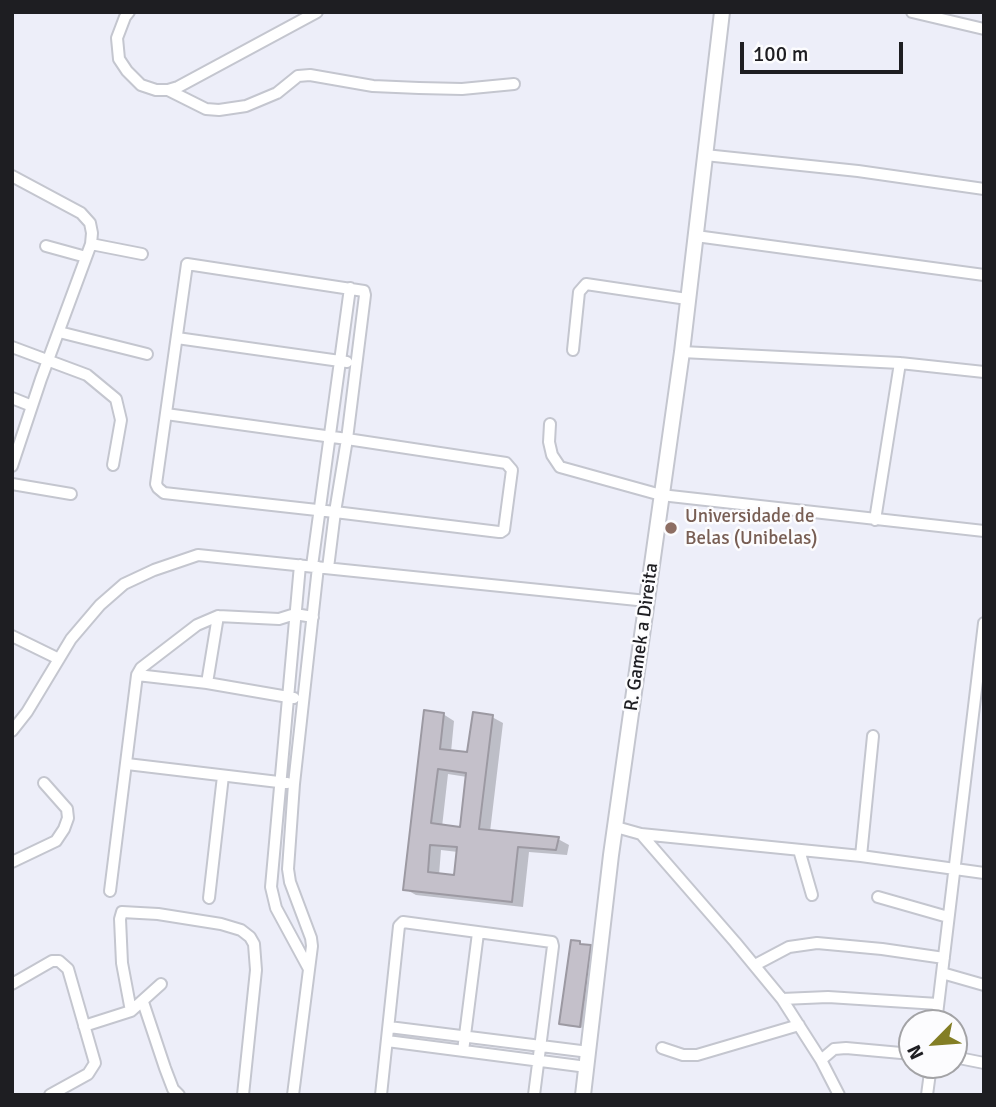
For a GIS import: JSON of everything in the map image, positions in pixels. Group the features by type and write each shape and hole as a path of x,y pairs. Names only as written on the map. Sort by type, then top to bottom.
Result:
{"main road":[{"name":"R. Gamek a Direita","path":"583,1095 611,855 682,352 722,12"}],"street":[{"path":"129,12 124,17 117,38 120,59 141,85 156,90 178,87 317,12"},
{"path":"912,12 984,29"},
{"path":"168,90 205,109 219,110 246,106 277,93 298,76 310,75 373,86 419,88 462,89 514,84"},
{"path":"705,155 858,171 984,189"},
{"path":"12,176 81,213 90,223 92,233 91,244 13,460"},
{"path":"696,236 984,275"},
{"path":"91,244 142,254"},
{"path":"46,246 86,257"},
{"path":"166,414 330,436 347,439 506,463 512,470 503,530 499,532 335,512 320,510 160,491 156,484 185,268 189,263 361,289 365,295 347,439 335,512 319,567"},
{"path":"573,351 579,292 586,284 687,299"},
{"path":"293,1095 311,938 288,875 294,784 319,567 320,510 351,288"},
{"path":"59,332 147,354"},
{"path":"177,338 356,363"},
{"path":"12,347 87,375 116,399 121,420 113,465"},
{"path":"682,352 900,363 984,372"},
{"path":"875,520 900,363"},
{"path":"12,398 32,406"},
{"path":"550,424 549,442 552,455 560,467 661,495 984,531"},
{"path":"12,484 71,494"},
{"path":"12,731 27,712 71,639 100,605 124,584 198,555 648,601"},
{"path":"300,565 271,887 272,898 309,969"},
{"path":"110,891 128,764 137,675 150,659 197,625 218,616 279,619 295,614 313,617"},
{"path":"207,683 218,616"},
{"path":"279,619 294,631 311,634"},
{"path":"937,1009 964,776 982,658 984,623"},
{"path":"12,636 59,659"},
{"path":"137,675 304,699"},
{"path":"861,856 873,736"},
{"path":"128,764 294,784"},
{"path":"209,898 223,776"},
{"path":"12,862 56,841 64,829 68,818 67,809 44,783"},
{"path":"616,827 641,834 861,856 984,873"},
{"path":"641,834 782,999 821,1060 839,1095"},
{"path":"799,850 812,895"},
{"path":"878,897 948,917"},
{"path":"131,1011 122,963 122,912 158,914 221,924 241,930 254,944 256,970 243,1095"},
{"path":"382,1095 399,924 403,922 549,941 553,944 534,1095"},
{"path":"463,1051 478,933"},
{"path":"755,965 789,947 817,943 944,958"},
{"path":"12,984 52,961 64,964 95,1063 88,1074 50,1095"},
{"path":"942,973 984,985"},
{"path":"84,1026 131,1011 161,984"},
{"path":"782,999 828,997 938,1004"},
{"path":"144,1002 165,1068 173,1089 179,1095"},
{"path":"662,1048 683,1055 697,1055 799,1025"},
{"path":"389,1027 541,1045 588,1060"},
{"path":"387,1041 538,1061 588,1060"},
{"path":"821,1060 834,1049 898,1053"},
{"path":"73,1082 76,1095"}],"building":[{"path":"424,710 444,713 440,749 467,752 473,712 493,715 479,829 559,837 556,850 518,847 512,902 403,890","holes":["438,769 466,773 460,827 431,823","430,845 457,847 454,875 428,872"]},
{"path":"571,940 591,945 580,1027 559,1024"}],"place":[{"name":"Universidade de Belas (Unibelas)","path":"671,528"}]}
